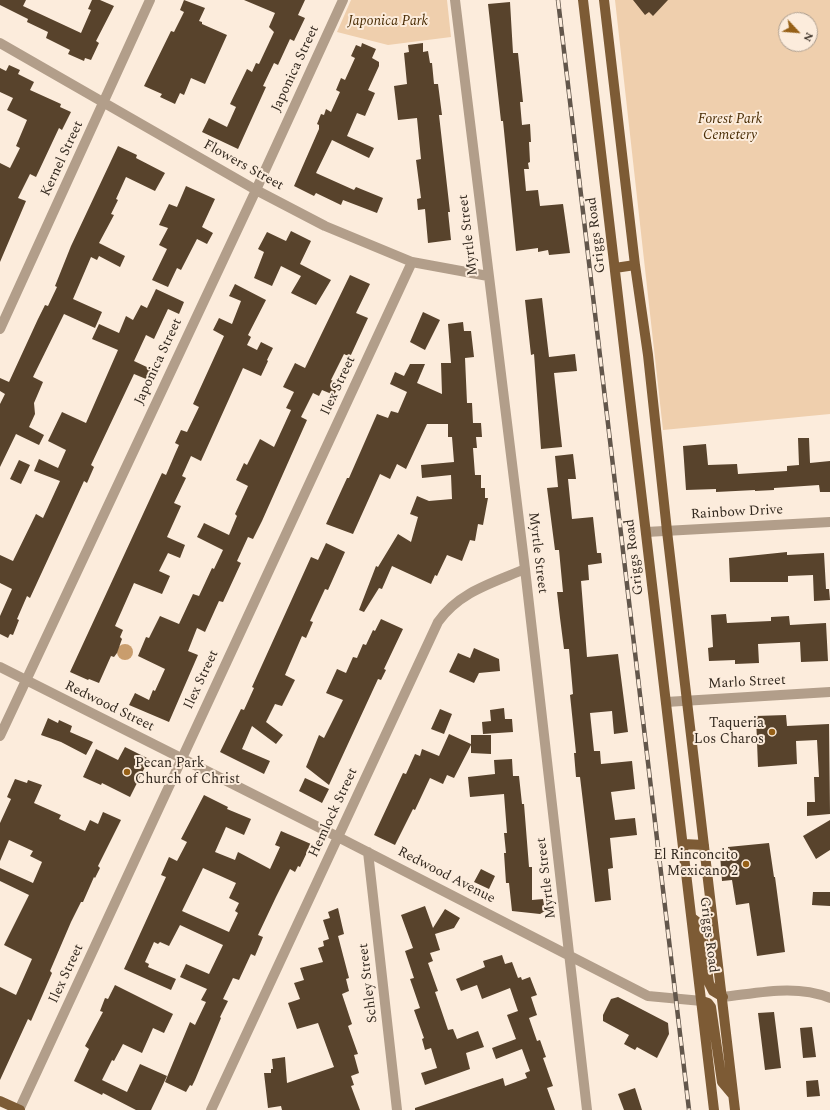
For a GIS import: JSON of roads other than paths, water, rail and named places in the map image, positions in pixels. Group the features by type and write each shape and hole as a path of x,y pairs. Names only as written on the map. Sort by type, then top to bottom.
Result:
{"main road":[{"name":"Griggs Road","path":"583,0 714,1110"},
{"name":"Griggs Road","path":"604,0 635,265 648,355 667,531 723,996 735,1110"},
{"path":"615,268 635,265"},
{"path":"683,844 704,845"},
{"path":"692,918 701,925 709,983 713,991 723,996"},
{"path":"702,1001 708,1003 711,1007 722,1082 733,1096"},
{"path":"0,1101 19,1110"}],"street":[{"name":"Kernel Street","path":"0,329 150,0"},
{"name":"Japonica Street","path":"0,736 256,190 343,0"},
{"name":"Myrtle Street","path":"455,0 525,569 587,1110"},
{"name":"Flowers Street","path":"0,43 256,190 325,226 412,262 488,276"},
{"name":"Ilex Street","path":"19,1110 412,262"},
{"name":"Rainbow Drive","path":"646,532 830,522"},
{"name":"Hemlock Street","path":"211,1110 431,636 448,608 461,597 525,569"},
{"path":"0,668 25,681"},
{"name":"Redwood Street","path":"25,681 181,758"},
{"name":"Marlo Street","path":"666,702 830,692"},
{"name":"Redwood Avenue","path":"181,758 648,996 702,1001"},
{"name":"Schley Street","path":"368,852 397,1110"},
{"path":"723,996 786,989 819,993 830,998"}],"railway":[{"path":"558,0 689,1110"}],"place":[{"name":"Taqueria Los Charos","path":"772,732"},
{"name":"Pecan Park Church of Christ","path":"127,772"},
{"name":"El Rinconcito Mexicano 2","path":"746,864"}],"park label":[{"name":"Japonica Park","path":"388,22"},
{"name":"Forest Park Cemetery","path":"730,128"}]}
